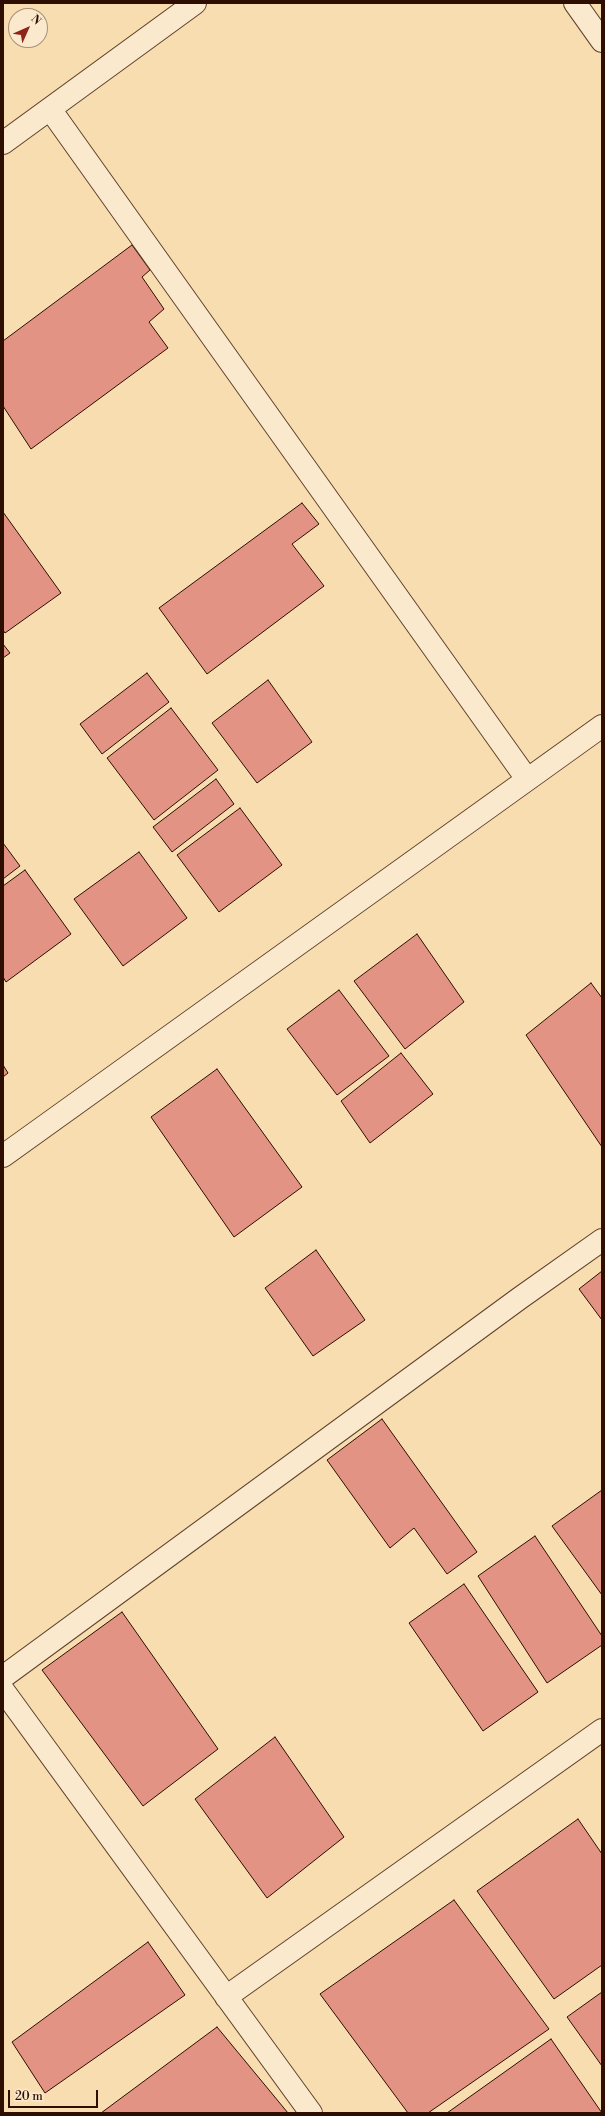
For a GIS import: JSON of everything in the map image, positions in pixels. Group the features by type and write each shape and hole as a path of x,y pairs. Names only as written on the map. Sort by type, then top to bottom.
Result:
{"street":[{"path":"3,143 195,3"},
{"path":"575,3 602,41"},
{"path":"50,109 528,779"},
{"path":"3,1156 602,726"},
{"path":"3,1678 520,1298 602,1240"},
{"path":"3,1690 311,2113"},
{"path":"226,1997 602,1730"}],"building":[{"path":"132,245 150,270 142,277 164,309 149,322 168,348 31,449 3,406 3,341"},
{"path":"302,503 319,524 292,544 324,586 207,674 159,608"},
{"path":"3,512 61,593 5,633 3,630"},
{"path":"3,644 10,653 3,658"},
{"path":"147,673 169,702 102,754 80,724"},
{"path":"268,680 312,742 257,783 212,723"},
{"path":"171,708 218,770 154,820 107,758"},
{"path":"216,779 234,804 172,852 153,827"},
{"path":"240,808 282,865 219,912 177,855"},
{"path":"3,843 20,866 3,879"},
{"path":"139,852 187,918 123,966 74,899"},
{"path":"25,870 71,934 6,982 3,977 3,886"},
{"path":"417,934 464,1002 405,1049 354,981"},
{"path":"591,983 602,998 602,1147 526,1035"},
{"path":"339,990 389,1056 337,1095 287,1029"},
{"path":"401,1053 433,1094 370,1143 341,1101"},
{"path":"3,1065 8,1073 3,1077"},
{"path":"217,1069 302,1187 234,1237 151,1117"},
{"path":"316,1250 365,1320 313,1356 265,1288"},
{"path":"602,1271 602,1320 579,1289"},
{"path":"382,1419 477,1552 447,1574 414,1528 390,1548 327,1460"},
{"path":"602,1490 602,1595 552,1526"},
{"path":"535,1536 602,1636 602,1645 547,1683 478,1576"},
{"path":"464,1584 538,1692 483,1731 409,1623"},
{"path":"122,1612 218,1749 143,1806 42,1670"},
{"path":"275,1737 344,1837 267,1898 195,1799"},
{"path":"578,1819 602,1854 602,1965 554,1999 477,1891"},
{"path":"454,1900 549,2029 428,2113 408,2113 320,1994"},
{"path":"148,1942 185,1995 45,2093 12,2042"},
{"path":"602,1992 602,2066 567,2017"},
{"path":"217,2027 288,2113 101,2113"},
{"path":"551,2039 602,2113 447,2113"}]}
